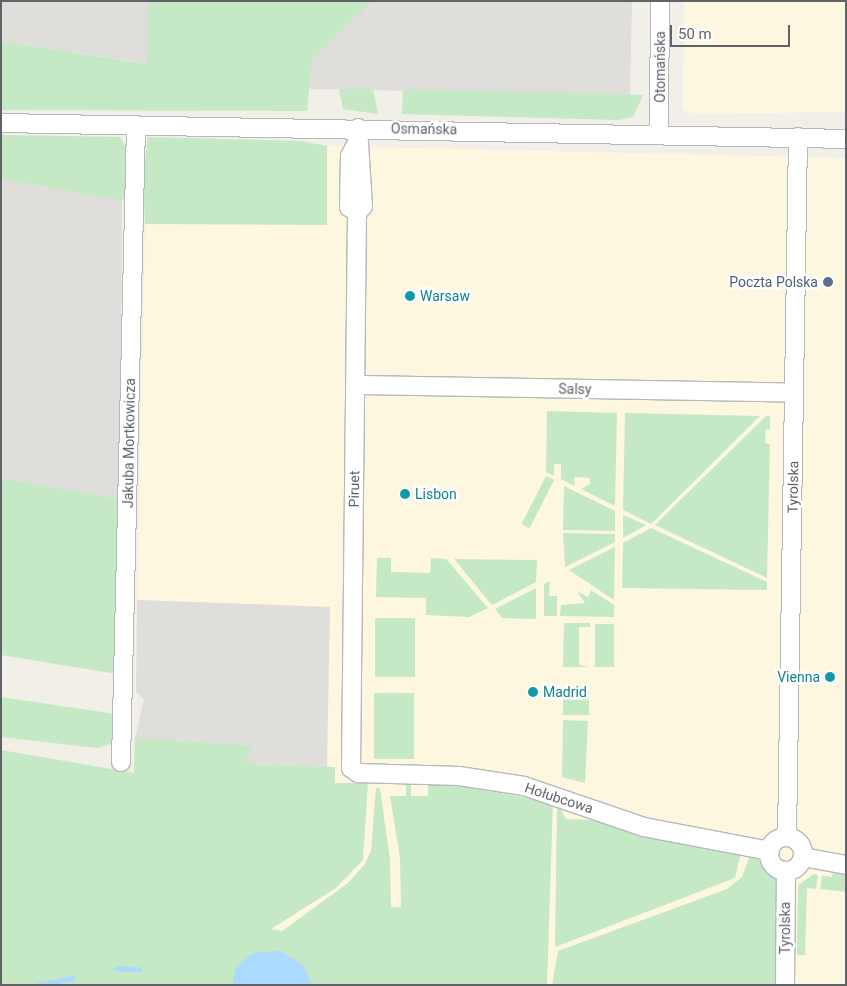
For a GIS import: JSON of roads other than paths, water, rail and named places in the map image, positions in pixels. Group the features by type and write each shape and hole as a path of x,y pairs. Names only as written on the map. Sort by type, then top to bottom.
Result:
{"street":[{"name":"Otomańska","path":"659,134 660,1"},
{"name":"Osmańska","path":"1,122 136,124 358,134 659,134 846,139"},
{"name":"Jakuba Mortkowicza","path":"121,762 136,124"},
{"name":"Piruet","path":"350,764 357,213 363,196 363,155 358,134"},
{"name":"Tyrolska","path":"787,837 798,137"},
{"name":"Salsy","path":"356,385 794,393"},
{"name":"Hołubcowa","path":"350,764 358,773 459,776 524,786 644,827 770,851"},
{"path":"787,837 800,845 803,857 796,868 786,871 772,862 770,851 778,840 787,837"},
{"path":"803,857 846,865"},
{"name":"Tyrolska","path":"785,985 786,871"}],"water":[{"path":"280,951 302,964 313,985 232,985 236,968 252,953"}],"waterway":[{"path":"117,968 139,969"},
{"path":"37,985 72,978"}],"place":[{"name":"Poczta Polska","path":"828,282"},
{"name":"Warsaw","path":"410,296"},
{"name":"Lisbon","path":"405,494"},
{"name":"Vienna","path":"830,677"},
{"name":"Madrid","path":"533,692"}]}
